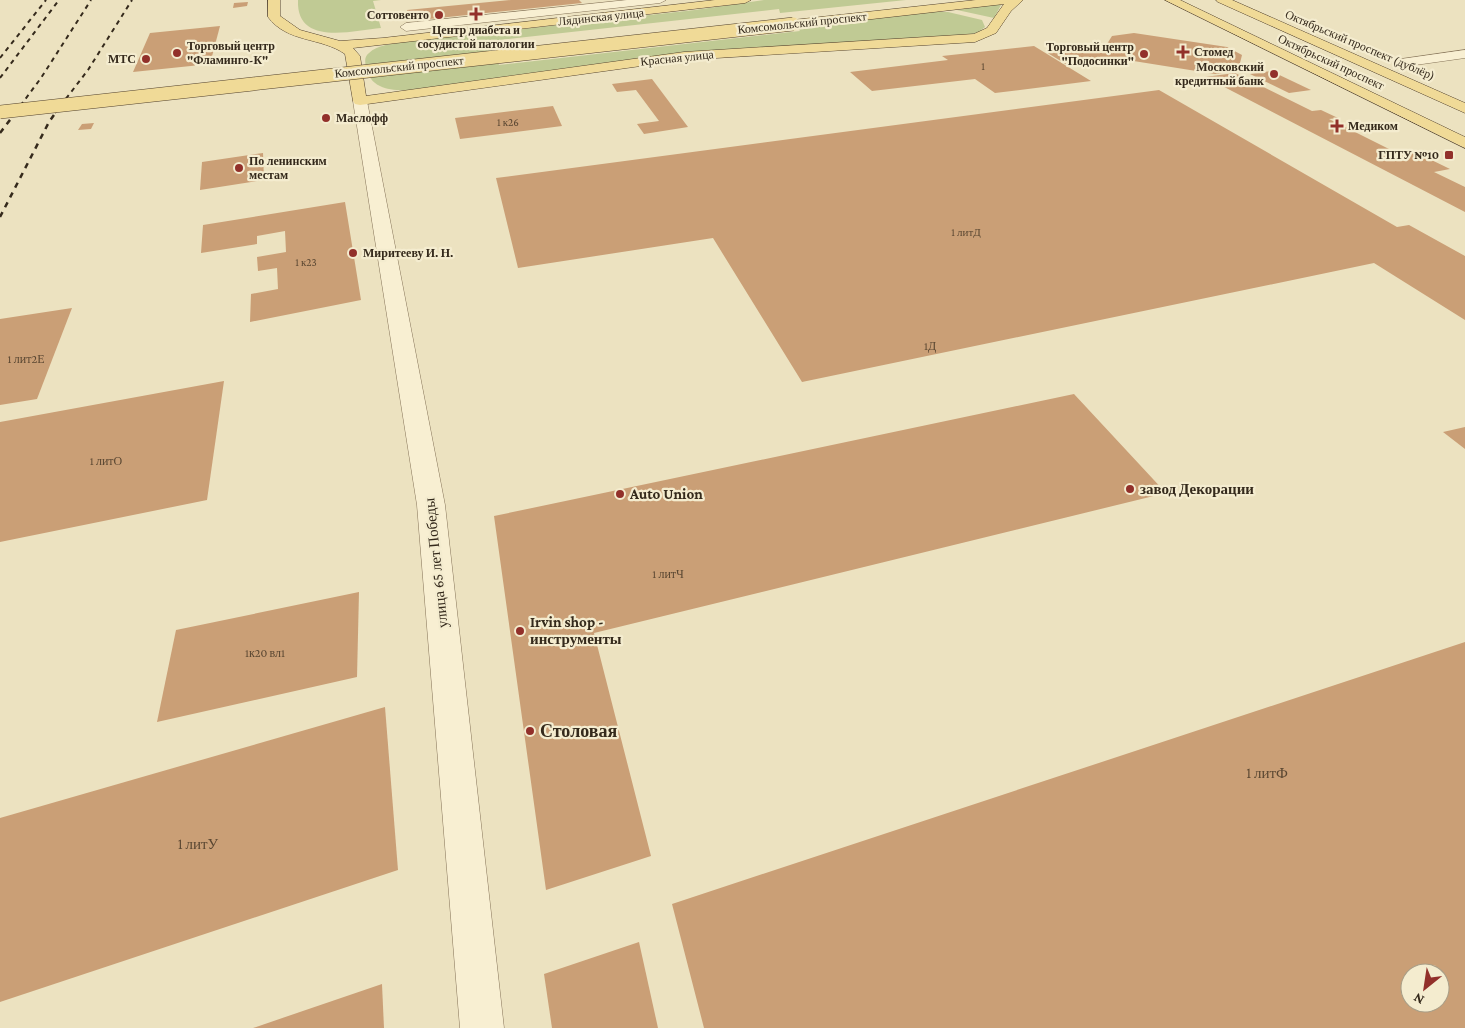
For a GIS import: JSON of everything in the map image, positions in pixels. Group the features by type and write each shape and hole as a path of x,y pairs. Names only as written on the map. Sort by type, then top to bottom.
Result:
{"main road":[{"path":"274,0 274,17 281,25 295,32 338,45 352,53 360,101"},
{"name":"Лядинская улица","path":"338,45 383,42 745,0"},
{"name":"Комсомольский проспект","path":"921,4 933,0"},
{"name":"Комсомольский проспект","path":"0,112 921,4 1007,0"},
{"path":"921,4 949,10 986,22 1017,0"},
{"path":"1170,0 1465,143"},
{"name":"Октябрьский проспект","path":"1197,0 1448,117"},
{"name":"Октябрьский проспект","path":"1222,0 1465,109"},
{"name":"Комсомольский проспект","path":"0,100 790,19"},
{"name":"Красная улица","path":"360,101 667,58 949,40 982,36 986,22"},
{"name":"Октябрьский проспект (дублёр)","path":"1397,61 1425,74"}],"street":[{"name":"Лядинская улица","path":"406,27 660,0"},
{"path":"1397,61 1465,54"},
{"name":"улица 65 лет Победы","path":"360,101 431,505 482,1028"}],"green space":[{"path":"298,0 381,0 373,1 381,28 341,33 315,30 306,24 300,15"},
{"path":"764,0 906,0 780,13 779,9 489,41 499,65 800,31 797,27 923,12 948,12 982,20 985,27 979,32 969,35 681,53 410,90 389,89 377,84 368,74 365,60 372,50 394,43 695,10"},
{"path":"1001,5 994,18 957,10"}],"building":[{"path":"511,0 579,0 582,3 410,21 407,10"},
{"path":"248,2 247,6 233,8 234,3"},
{"name":"Торговый центр \"Фламинго-К\"","path":"220,26 210,64 133,72 150,33"},
{"name":"Торговый центр \"Подосинки\"","path":"1134,33 1227,47 1242,55 1238,71 1215,74 1121,59 1069,66 1046,52 1107,44 1112,36"},
{"path":"1034,46 1091,81 995,93 975,79 872,91 850,72 948,60 942,56"},
{"path":"1271,71 1311,90 1289,93 1250,74"},
{"path":"1235,73 1312,111 1321,110 1338,118 1329,119 1395,152 1409,149 1450,169 1434,172 1465,187 1465,212 1205,77"},
{"path":"652,79 688,127 644,134 637,124 659,121 636,90 617,92 612,84"},
{"path":"1159,90 1397,227 1409,225 1465,256 1465,320 1374,263 802,382 713,238 518,268 496,178"},
{"path":"553,106 562,126 460,139 455,118"},
{"path":"94,123 91,129 78,130 82,124"},
{"path":"263,153 264,180 200,190 202,162"},
{"path":"345,202 361,300 250,322 251,294 278,289 277,268 258,271 257,257 286,252 285,231 257,236 257,244 201,253 203,225"},
{"path":"72,308 37,399 0,405 0,319"},
{"path":"224,381 207,500 0,542 0,422"},
{"path":"1074,394 1166,493 594,633 651,856 546,890 494,516"},
{"path":"1465,427 1465,449 1443,432"},
{"path":"359,592 357,677 157,722 176,630"},
{"path":"1465,642 1465,1028 704,1028 672,904"},
{"path":"385,707 398,870 0,1002 0,818"},
{"path":"639,942 658,1028 552,1028 544,974"},
{"path":"382,984 384,1028 253,1028"}],"railway":[{"path":"0,58 46,0"},
{"path":"0,78 59,0"},
{"path":"15,113 41,78 91,0"},
{"path":"55,113 88,70 132,0"},
{"path":"0,133 16,112"},
{"path":"0,217 56,112"}],"place":[{"name":"Центр диабета и сосудистой патологии","path":"476,14"},
{"name":"Соттовенто","path":"439,15"},
{"name":"Стомед","path":"1183,52"},
{"name":"Торговый центр \"Фламинго-К\"","path":"177,53"},
{"name":"Торговый центр \"Подосинки\"","path":"1144,54"},
{"name":"МТС","path":"146,59"},
{"name":"Московский кредитный банк","path":"1274,74"},
{"name":"Маслофф","path":"326,118"},
{"name":"Медиком","path":"1337,126"},
{"name":"ГПТУ №10","path":"1449,155"},
{"name":"По ленинским местам","path":"239,168"},
{"name":"Миритееву И. Н.","path":"353,253"},
{"name":"завод Декорации","path":"1130,489"},
{"name":"Auto Union","path":"620,494"},
{"name":"Irvin shop - инструменты","path":"520,631"},
{"name":"Столовая","path":"530,731"}]}
